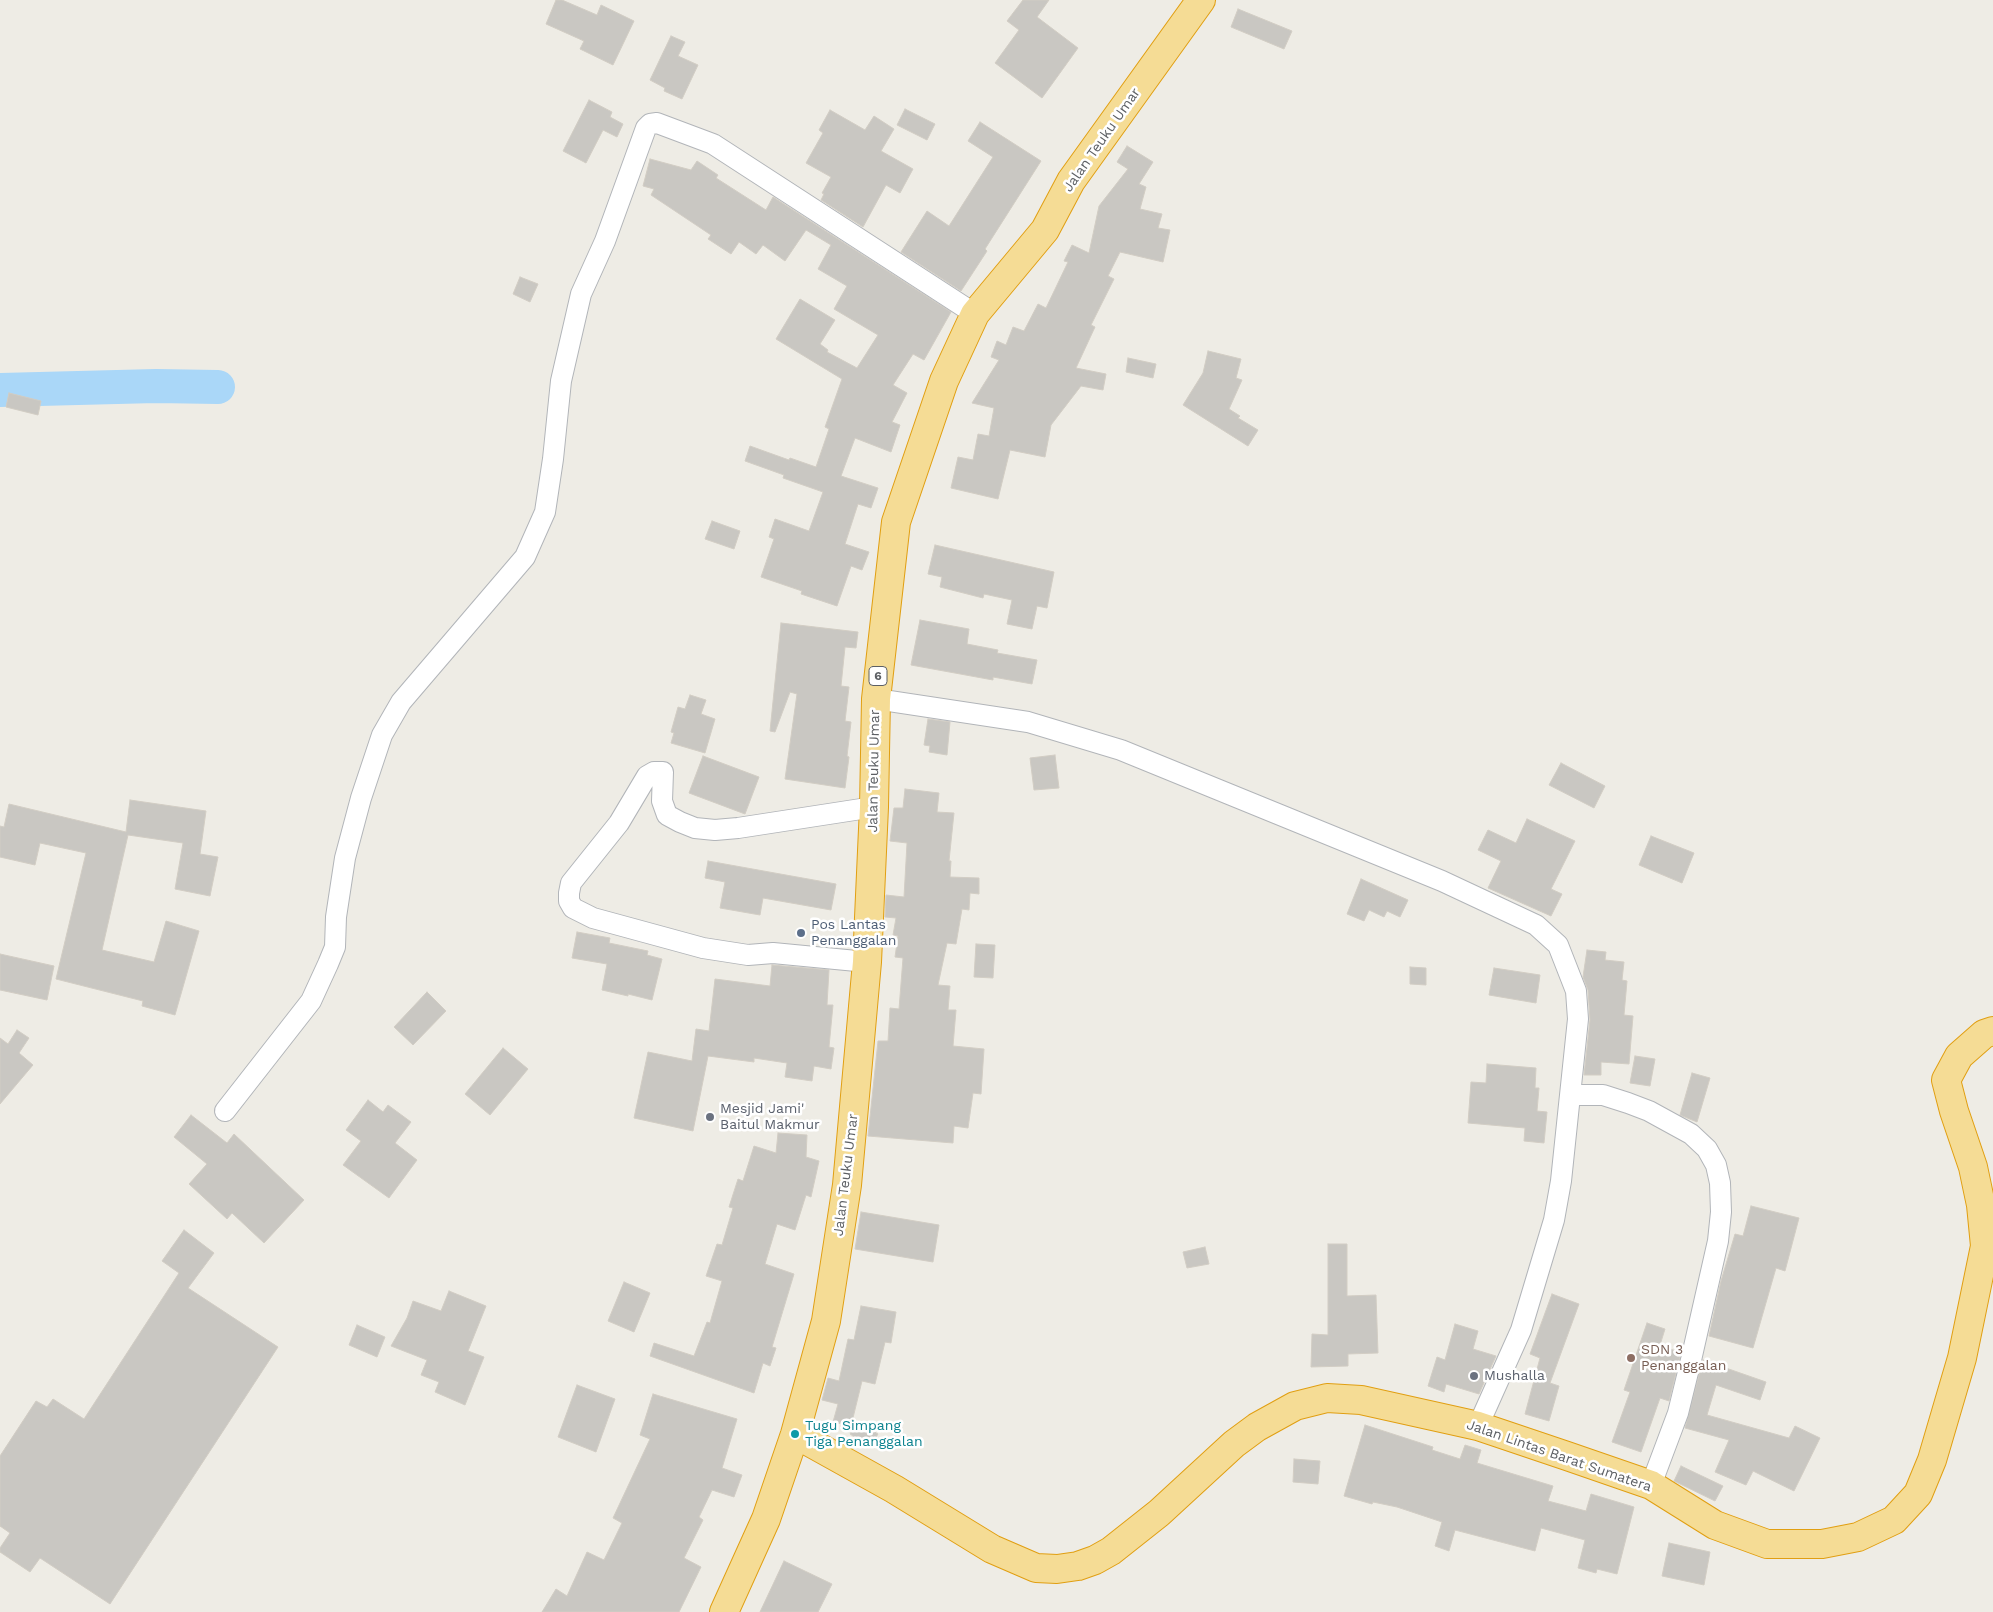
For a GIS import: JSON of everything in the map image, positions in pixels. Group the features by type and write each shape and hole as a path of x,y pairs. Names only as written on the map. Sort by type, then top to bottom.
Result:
{"highway":[{"name":"Jalan Teuku Umar","path":"724,1612 766,1519 795,1434 826,1321 847,1185 867,962 874,807 876,698 896,522 944,381 975,314 1045,230 1071,180 1201,0"},
{"name":"Jalan Lintas Barat Sumatera","path":"795,1434 894,1489 992,1549 1036,1568 1057,1569 1078,1566 1095,1560 1110,1551 1159,1513 1234,1444 1258,1427 1300,1404 1327,1398 1361,1400 1478,1426 1652,1485 1715,1525 1767,1544 1822,1544 1858,1537 1894,1520 1918,1494 1932,1460 1962,1358 1985,1246 1981,1205 1973,1167 1954,1111 1946,1080 1959,1056 1984,1034 1993,1031"}],"street":[{"path":"225,1111 311,1001 335,948 336,917 345,858 361,798 382,735 401,702 525,557 545,512 553,459 560,389 581,294 605,241 646,128 650,124 657,123 713,144 975,314"},
{"path":"876,698 1028,722 1121,750 1442,881 1536,925 1558,945 1576,990 1578,1019 1561,1181 1554,1220 1521,1330 1478,1426"},
{"path":"867,962 774,953 748,955 711,949 593,918 573,908 569,901 569,893 571,883 619,823 647,776 657,771 663,772 662,801 667,815 695,828 714,830 738,828 874,807"},
{"path":"1571,1095 1603,1095 1628,1103 1649,1111 1691,1134 1707,1149 1716,1165 1720,1183 1721,1212 1718,1241 1678,1413 1652,1485"}],"building":[{"path":"556,0 562,0 597,15 601,5 634,21 613,65 580,49 584,41 546,24"},
{"path":"1023,0 1049,0 1037,17 1078,48 1042,98 995,63 1019,30 1007,21"},
{"path":"1238,9 1292,31 1284,49 1231,27"},
{"path":"671,36 685,42 678,56 698,65 682,99 664,91 665,88 650,80"},
{"path":"589,100 612,112 610,117 623,124 617,137 603,130 586,163 563,151"},
{"path":"905,109 935,124 927,140 897,125"},
{"path":"830,110 865,130 874,116 894,129 881,151 913,169 900,193 886,185 863,227 821,200 824,194 822,193 831,177 806,163 823,133 819,130"},
{"path":"980,122 1041,161 985,249 987,251 961,291 901,252 927,211 949,226 993,157 968,141"},
{"path":"1127,146 1153,162 1139,184 1146,187 1140,209 1162,214 1158,228 1170,230 1163,262 1120,252 1108,276 1114,279 1091,325 1095,327 1076,368 1106,374 1103,390 1081,386 1051,425 1045,457 1010,450 998,499 951,488 958,457 973,460 978,434 989,436 994,408 972,403 999,360 991,357 997,341 1006,345 1013,327 1024,331 1038,304 1046,308 1068,262 1064,261 1072,245 1089,253 1099,206 1128,169 1117,162"},
{"path":"650,159 691,170 697,161 718,175 716,178 766,210 773,197 951,312 924,360 913,354 893,385 907,393 892,422 900,425 891,452 855,438 841,476 878,488 871,508 858,504 845,544 869,552 862,570 851,566 837,606 801,594 802,591 761,577 774,539 769,537 775,519 809,531 823,492 783,478 784,475 745,461 750,446 789,460 790,458 816,467 829,429 825,427 842,379 776,339 800,299 835,320 820,344 828,350 827,352 857,368 878,335 834,309 847,286 818,269 831,245 806,230 785,261 763,245 756,254 739,242 731,254 708,239 711,235 651,195 654,189 643,186"},
{"path":"520,277 538,284 530,302 513,294"},
{"path":"1208,351 1241,359 1236,378 1242,380 1229,409 1240,416 1238,418 1258,430 1248,446 1183,405 1203,373"},
{"path":"1128,358 1156,364 1153,378 1126,372"},
{"path":"9,393 41,401 38,415 6,407"},
{"path":"712,521 740,531 734,549 705,539"},
{"path":"935,545 1054,572 1047,608 1037,606 1032,629 1007,624 1012,600 984,594 983,598 940,587 942,577 928,574"},
{"path":"920,620 969,629 967,644 998,650 997,653 1037,660 1032,684 993,677 993,680 911,665"},
{"path":"781,623 858,632 856,648 845,647 841,686 849,687 845,721 851,722 845,788 785,779 797,694 790,692 775,732 770,731"},
{"path":"690,695 706,700 701,714 715,719 705,753 671,743 674,733 671,732 678,707 685,709"},
{"path":"928,719 950,722 947,755 929,752 930,746 924,745"},
{"path":"1055,755 1059,788 1034,790 1030,758"},
{"path":"703,756 759,777 745,814 689,793"},
{"path":"1561,763 1605,786 1594,808 1549,785"},
{"path":"905,789 939,793 937,812 954,813 949,861 951,861 950,877 979,878 979,894 970,893 969,910 962,909 956,944 947,943 938,985 950,986 948,1010 956,1010 953,1046 984,1049 981,1094 973,1093 968,1128 954,1126 953,1143 868,1136 878,1041 888,1041 890,1008 899,1009 903,958 895,957 898,936 893,935 896,918 885,917 886,895 904,897 907,843 890,841 894,808 903,808"},
{"path":"130,800 206,811 200,854 218,857 210,896 175,889 183,843 128,835 102,950 154,962 166,921 199,931 175,1015 142,1006 143,1001 56,979 86,853 40,843 35,865 0,857 0,826 4,827 9,804 126,832"},
{"path":"1527,819 1575,841 1551,889 1562,894 1551,916 1488,888 1501,861 1478,850 1488,830 1516,843"},
{"path":"1651,836 1694,853 1682,883 1639,865"},
{"path":"708,861 836,884 831,910 763,898 760,915 720,908 725,882 705,878"},
{"path":"1361,879 1408,900 1400,917 1387,911 1384,917 1369,910 1364,921 1347,914"},
{"path":"577,932 610,938 609,943 648,951 647,955 662,959 652,1000 602,990 607,964 572,958"},
{"path":"976,944 995,945 993,978 974,977"},
{"path":"1587,950 1606,952 1605,960 1624,962 1622,980 1627,981 1624,1015 1633,1016 1629,1064 1601,1062 1601,1075 1584,1075 1590,1020 1588,990 1583,977"},
{"path":"0,954 54,966 47,1000 0,990"},
{"path":"772,965 829,970 827,1005 833,1005 829,1047 834,1048 831,1069 814,1066 812,1081 785,1077 787,1063 754,1058 754,1062 708,1056 693,1131 634,1118 648,1052 692,1061 696,1029 709,1031 715,979 770,986"},
{"path":"1410,967 1426,968 1426,985 1410,984"},
{"path":"1494,968 1540,975 1536,1003 1489,995"},
{"path":"427,992 446,1011 413,1045 394,1027"},
{"path":"17,1030 29,1038 19,1053 33,1065 0,1104 0,1038 8,1044"},
{"path":"503,1048 528,1069 490,1115 465,1094"},
{"path":"1635,1056 1655,1059 1650,1086 1630,1083"},
{"path":"1487,1064 1536,1068 1535,1088 1539,1088 1537,1111 1547,1112 1544,1143 1524,1141 1525,1128 1468,1123 1471,1082 1486,1083"},
{"path":"1692,1073 1710,1078 1697,1122 1680,1115"},
{"path":"368,1100 383,1112 388,1105 411,1122 395,1143 417,1160 389,1198 343,1165 361,1141 346,1130"},
{"path":"191,1115 227,1143 234,1134 304,1200 264,1243 232,1213 227,1219 189,1184 207,1164 174,1137"},
{"path":"778,1133 807,1135 806,1157 819,1161 811,1197 806,1195 795,1230 777,1224 765,1264 794,1274 772,1347 776,1348 770,1366 763,1363 754,1393 650,1356 654,1343 694,1356 707,1322 710,1323 722,1281 706,1276 717,1244 722,1245 733,1208 729,1207 738,1179 743,1181 754,1146 776,1153"},
{"path":"1751,1206 1799,1218 1785,1271 1776,1268 1753,1348 1709,1336 1721,1281 1735,1234 1743,1236"},
{"path":"861,1212 939,1225 933,1262 855,1249"},
{"path":"184,1230 214,1253 188,1288 278,1347 110,1604 40,1558 30,1572 0,1552 0,1548 10,1533 0,1526 0,1456 36,1401 47,1407 53,1399 84,1419 179,1273 162,1261"},
{"path":"1328,1244 1347,1244 1347,1296 1376,1295 1378,1353 1348,1354 1348,1366 1311,1367 1312,1334 1328,1335"},
{"path":"1205,1247 1209,1264 1187,1268 1183,1252"},
{"path":"624,1282 650,1293 634,1332 608,1321"},
{"path":"449,1291 486,1306 468,1351 484,1357 465,1405 435,1392 439,1382 421,1375 427,1360 391,1346 407,1318 413,1301 441,1311"},
{"path":"1552,1294 1579,1304 1550,1383 1559,1386 1549,1421 1525,1414 1540,1358 1530,1354"},
{"path":"861,1306 896,1312 891,1343 885,1342 875,1384 862,1381 851,1426 833,1422 838,1404 822,1400 828,1378 839,1381 848,1339 854,1340"},
{"path":"1647,1323 1665,1329 1660,1345 1681,1353 1669,1401 1660,1398 1641,1452 1612,1442 1630,1392 1624,1390"},
{"path":"1455,1324 1478,1331 1473,1349 1496,1356 1479,1394 1446,1384 1444,1392 1428,1386 1437,1357 1445,1360"},
{"path":"357,1325 385,1337 377,1357 349,1345"},
{"path":"1703,1360 1766,1382 1760,1400 1716,1385 1707,1415 1789,1438 1795,1426 1820,1438 1794,1491 1753,1471 1746,1485 1715,1472 1729,1440 1685,1428"},
{"path":"577,1385 615,1399 596,1452 558,1437"},
{"path":"653,1394 737,1419 722,1468 742,1475 734,1497 712,1490 699,1517 703,1520 684,1558 701,1567 679,1612 542,1612 556,1589 567,1596 587,1552 604,1560 622,1523 613,1518 650,1439 640,1435"},
{"path":"858,1422 878,1434 870,1447 850,1434"},
{"path":"1365,1425 1433,1447 1432,1450 1460,1459 1465,1445 1481,1450 1477,1463 1553,1486 1548,1501 1586,1511 1591,1494 1634,1507 1617,1574 1597,1569 1596,1573 1578,1568 1585,1540 1541,1528 1535,1551 1455,1530 1449,1551 1435,1546 1442,1522 1397,1507 1373,1502 1372,1504 1344,1496"},
{"path":"1294,1459 1320,1461 1318,1484 1293,1482"},
{"path":"1681,1466 1723,1486 1715,1501 1674,1481"},
{"path":"1669,1543 1710,1552 1704,1585 1662,1576"},
{"path":"784,1561 832,1584 818,1612 760,1612"}],"waterway":[{"path":"0,390 156,386 218,387"}],"place":[{"name":"Pos Lantas Penanggalan","path":"801,933"},
{"name":"Mesjid Jami' Baitul Makmur","path":"710,1117"},
{"name":"SDN 3 Penanggalan","path":"1631,1358"},
{"name":"Mushalla","path":"1474,1376"},
{"name":"Tugu Simpang Tiga Penanggalan","path":"795,1434"}]}
